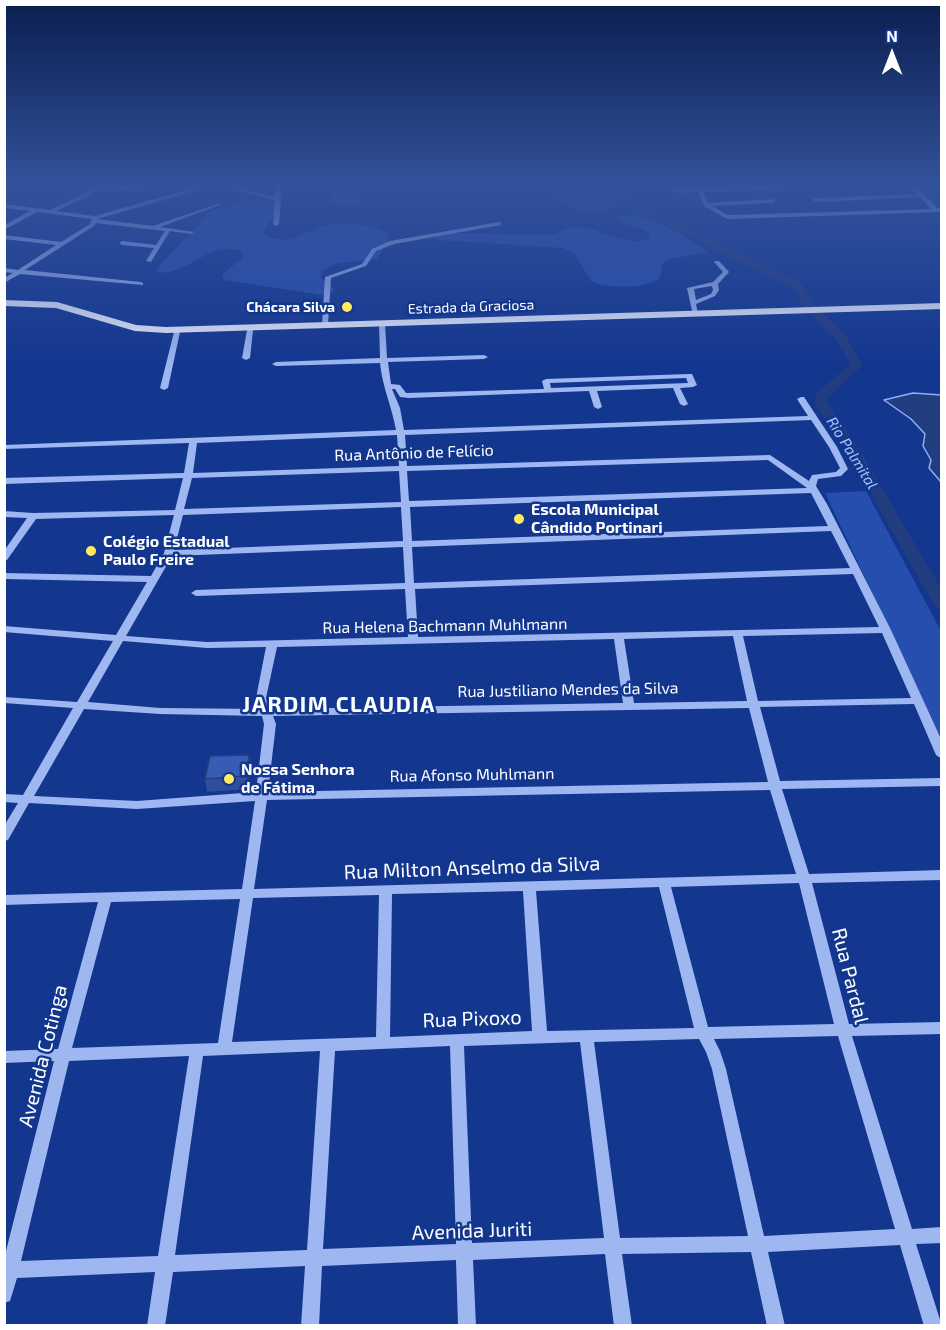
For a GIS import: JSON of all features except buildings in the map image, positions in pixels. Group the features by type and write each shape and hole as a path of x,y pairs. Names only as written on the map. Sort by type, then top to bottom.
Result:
{"main road":[{"name":"Estrada da Graciosa","path":"4,305 57,304 125,325 150,329 382,325 583,316 644,316 694,308 805,312"},
{"name":"Estrada da Graciosa","path":"4,305 54,308 123,328 177,332 942,308"}],"street":[{"path":"4,281 57,246"},
{"path":"149,261 159,247 150,246"},
{"path":"325,325 328,277 364,265 374,250 381,246"},
{"path":"715,284 715,293 694,308 690,288 715,284 726,272 717,262"},
{"path":"4,270 141,284"},
{"path":"382,325 388,386 396,408 400,433 412,641"},
{"path":"246,358 250,330"},
{"path":"164,388 177,332"},
{"path":"319,350 319,363"},
{"path":"276,364 484,357"},
{"path":"388,386 399,388 403,395 409,396 693,384 689,376 546,381 548,390"},
{"path":"675,385 684,404"},
{"path":"592,388 598,407"},
{"path":"801,399 811,418 833,447 844,469 838,474 815,477 812,488 886,630 942,755"},
{"path":"4,447 811,418"},
{"path":"4,837 169,553 188,476 193,440"},
{"name":"Rua Antônio de Felício","path":"4,481 766,456 776,458 788,471 812,488"},
{"path":"4,514 33,516 180,512 812,488"},
{"path":"4,558 33,516"},
{"path":"169,553 834,528"},
{"path":"196,593 408,588 636,577 857,571"},
{"path":"4,576 152,579"},
{"name":"Rua Helena Bachmann Muhlmann","path":"4,629 207,645 886,630"},
{"name":"Rua Pardal","path":"738,634 753,703 775,785 804,878 843,1029 933,1326"},
{"path":"619,637 629,706"},
{"path":"224,1048 262,796 270,724 261,698 272,644"},
{"name":"Rua Justiliano Mendes da Silva","path":"4,700 79,706 266,713 917,701"},
{"name":"Rua Afonso Muhlmann","path":"4,798 137,804 262,796 942,782"},
{"name":"Rua Milton Anselmo da Silva","path":"4,900 804,878 941,877"},
{"path":"664,883 703,1034 713,1051 719,1069 776,1326"},
{"path":"529,885 540,1037"},
{"path":"383,1044 387,891"},
{"name":"Avenida Cotinga","path":"4,1295 8,1270 106,898"},
{"name":"Rua Pixoxo","path":"4,1057 540,1037 942,1028"},
{"path":"586,1036 622,1326"},
{"path":"457,1040 467,1326"},
{"path":"310,1326 328,1045"},
{"path":"156,1326 197,1049"},
{"name":"Avenida Juriti","path":"8,1270 613,1246 759,1244 942,1235"}],"shaded area":[{"path":"178,246 385,246 377,259 338,263 321,271 321,278 334,289 331,294 322,295 224,280 222,275 243,257 241,251 218,250 168,272 157,272 159,266"},
{"path":"533,246 699,246 706,253 667,259 662,265 660,278 654,282 636,286 616,286 591,281 574,253 563,248"},
{"path":"913,393 941,395 941,482 929,468 931,460 923,446 925,434 911,419 884,400"},
{"path":"866,491 941,631 941,738 825,493"}],"waterway":[{"name":"Rio Palmital","path":"717,246 799,286 806,302 841,338 857,365 821,397 821,403 850,445 942,605"}],"place":[{"name":"Chácara Silva","path":"347,307"},
{"name":"Escola Municipal Cândido Portinari","path":"519,519"},
{"name":"Colégio Estadual Paulo Freire","path":"91,551"},
{"name":"Nossa Senhora de Fátima","path":"229,779"}],"district":[{"name":"JARDIM CLAUDIA","path":"339,705"}]}
